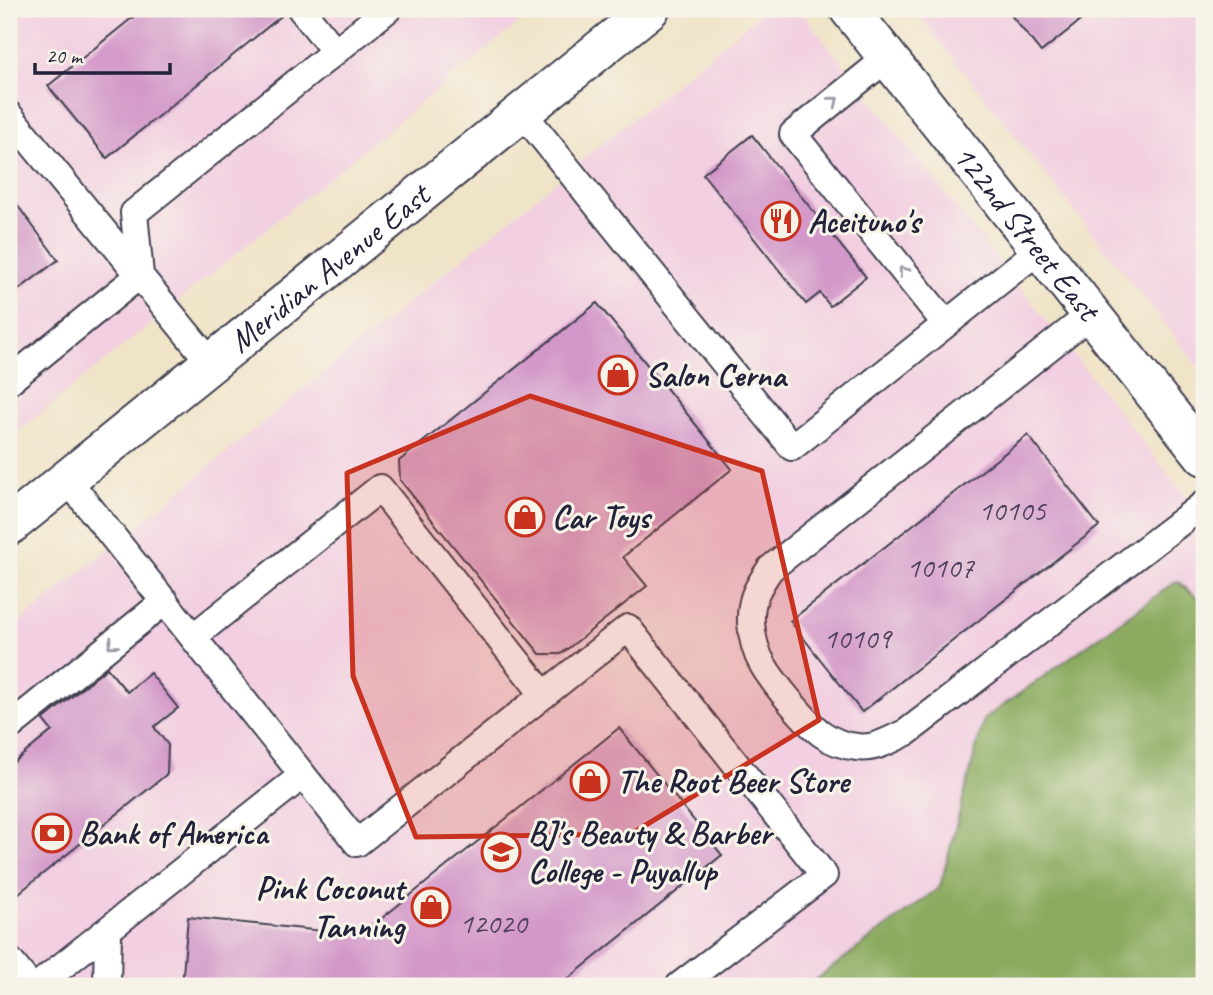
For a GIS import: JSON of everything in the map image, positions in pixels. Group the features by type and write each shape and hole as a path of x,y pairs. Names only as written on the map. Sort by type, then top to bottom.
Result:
{"main road":[{"name":"Meridian Avenue East","path":"9,526 650,9"},
{"name":"122nd Street East","path":"849,9 1204,456"}],"lane":[{"path":"301,9 335,51"},
{"path":"140,275 134,213 388,9"},
{"path":"887,58 793,134 946,324"},
{"path":"522,111 792,447 1040,249"},
{"path":"9,115 210,362"},
{"path":"9,381 140,275"},
{"path":"1091,314 770,569 757,587 752,605 751,624 755,645 763,664 803,717 821,733 839,743 860,748 879,745 907,732 1204,504"},
{"path":"66,478 357,843 628,628 824,875 678,986"},
{"path":"193,636 380,488 544,695"},
{"path":"9,727 165,601"},
{"path":"37,986 303,775"},
{"path":"107,986 108,930"},
{"path":"9,960 30,986"}],"highlighted area":[{"path":"530,396 762,471 819,720 631,834 416,837 353,676 347,473"}],"shaded area":[{"path":"9,9 536,9 9,439"},
{"path":"766,9 799,9 1204,519 1204,707 915,986 9,986 9,631"},
{"path":"914,9 1204,9 1204,374"}],"green space":[{"path":"1177,581 1204,603 1204,986 807,986 940,887 984,719"}],"building":[{"path":"143,9 286,9 286,12 107,158 48,86"},
{"path":"1006,9 1095,9 1041,52"},
{"name":"Aceituno's","path":"752,135 866,277 830,306 820,293 806,304 703,174"},
{"path":"9,194 58,260 9,297"},
{"path":"597,303 732,469 623,557 647,586 561,654 540,654 400,480 399,461"},
{"path":"1028,435 1099,526 862,712 790,621"},
{"name":"Bank of America","path":"107,668 127,692 150,673 178,708 154,727 168,745 167,774 9,901 9,766 52,731 43,720"},
{"path":"619,728 722,855 559,986 182,986 188,917 361,935"}],"place":[{"name":"Aceituno's","path":"781,221"},
{"name":"Salon Cerna","path":"618,375"},
{"name":"Car Toys","path":"525,517"},
{"name":"The Root Beer Store","path":"590,781"},
{"name":"Bank of America","path":"52,833"},
{"name":"BJ's Beauty & Barber College - Puyallup","path":"501,852"},
{"name":"Pink Coconut Tanning","path":"431,907"}]}
